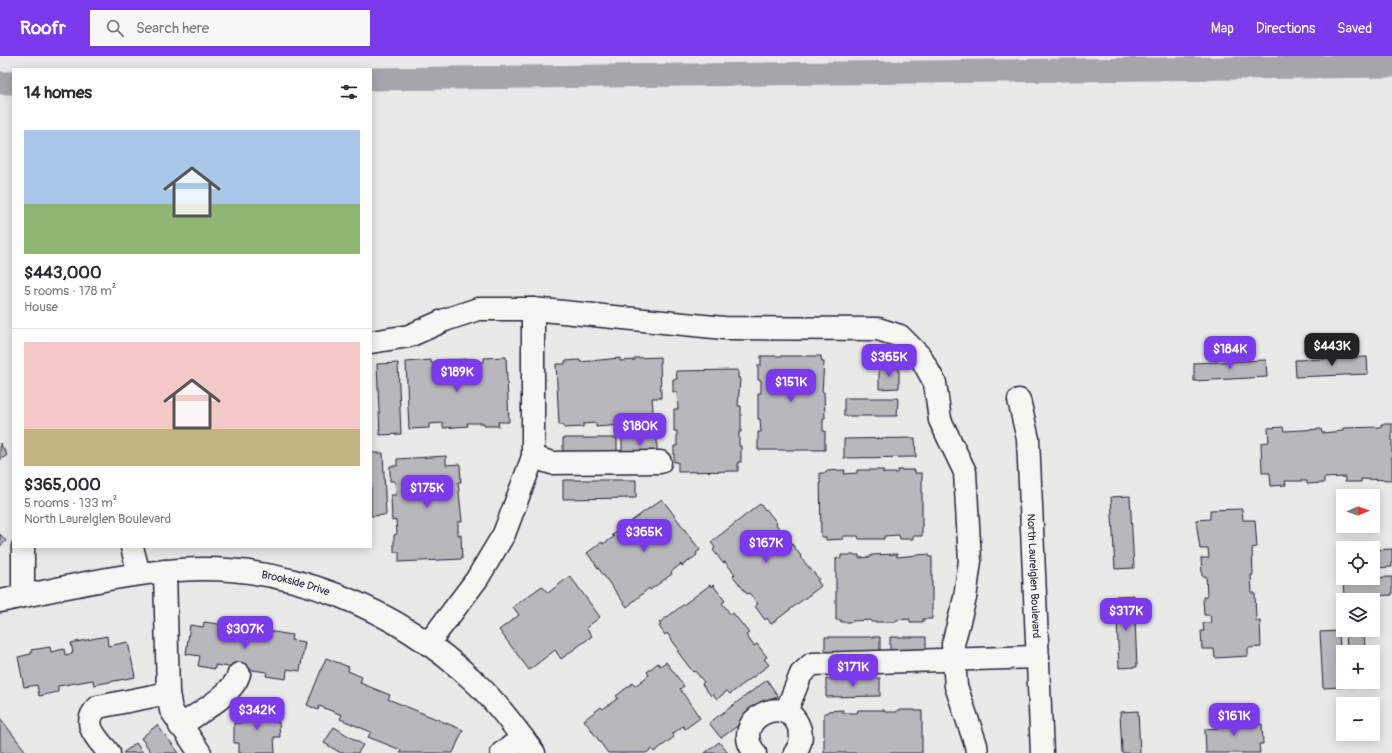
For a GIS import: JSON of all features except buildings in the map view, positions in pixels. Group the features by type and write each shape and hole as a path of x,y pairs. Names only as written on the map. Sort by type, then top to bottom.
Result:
{"street":[{"path":"372,342 409,336 445,320 478,309 533,309 724,328 878,328 900,336 920,356 935,383 940,420 965,472 970,561 966,598 953,644 956,686 976,745 977,753"},
{"path":"428,644 477,579 504,534 533,457 533,309"},
{"name":"North Laurelglen Boulevard","path":"1019,400 1028,439 1042,753"},
{"path":"533,457 552,463 660,462"},
{"path":"22,548 23,596"},
{"path":"132,548 139,574"},
{"path":"165,571 168,693 171,710 180,726 200,753"},
{"name":"Brookside Drive","path":"0,601 139,574 165,571 230,571 278,578 324,590 370,608 406,628 446,656 477,684 506,715 528,745"},
{"path":"786,712 801,674 812,664 954,661 1038,657"},
{"path":"180,726 227,692 236,682 238,674"},
{"path":"109,753 92,731 89,723 92,713 98,707 168,693"},
{"path":"755,753 749,742 748,733 756,718 770,710 786,712 796,721 801,734 800,743 795,753"},
{"path":"502,753 528,745"}],"waterway":[{"path":"372,79 1392,66"},
{"path":"0,83 12,83"}]}
